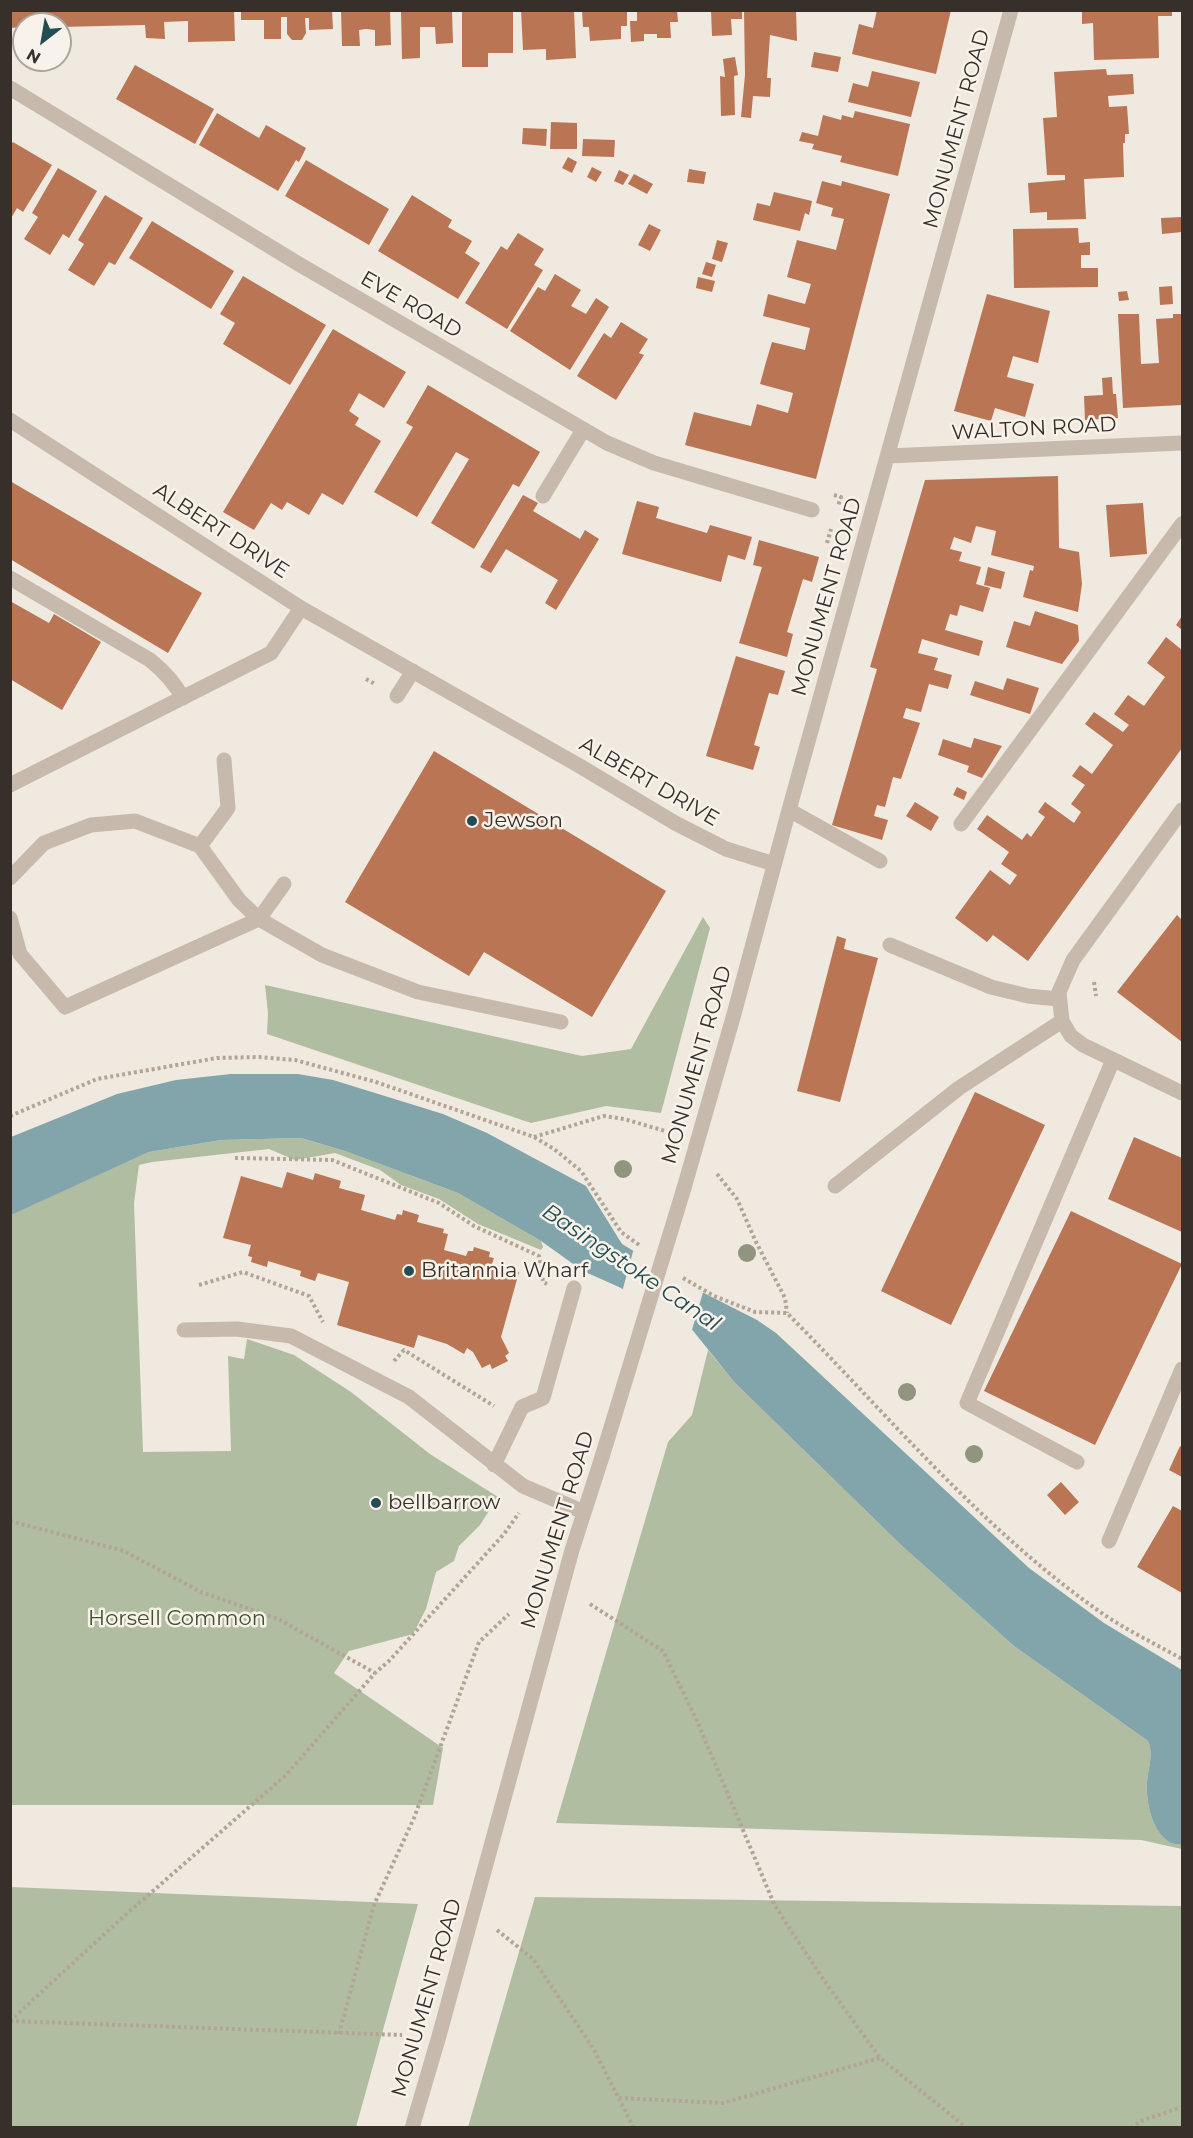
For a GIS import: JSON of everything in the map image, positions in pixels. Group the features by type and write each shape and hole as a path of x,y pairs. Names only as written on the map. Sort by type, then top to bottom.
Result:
{"street":[{"name":"MONUMENT ROAD","path":"412,2127 572,1550 684,1188 734,1014 1011,10"},
{"name":"EVE ROAD","path":"10,88 297,263 607,443 654,463 812,510"},
{"name":"ALBERT DRIVE","path":"10,420 301,608 578,765 675,823 726,849 774,864"},
{"path":"543,495 583,430"},
{"name":"WALTON ROAD","path":"888,456 1182,443"},
{"path":"961,825 1182,524"},
{"path":"10,578 150,660 164,670 183,698"},
{"path":"10,785 271,653 301,608"},
{"path":"397,696 413,671"},
{"path":"200,846 228,808 224,760"},
{"path":"789,810 880,861"},
{"path":"1182,810 1073,960 1059,992 1062,1021 1071,1036 1083,1045 1182,1093"},
{"path":"10,878 44,843 91,825 135,821 200,846 239,900 259,919 322,955 418,992 561,1022"},
{"path":"10,918 15,951 65,1007 259,919 284,884"},
{"path":"890,945 991,987 1028,996 1059,999"},
{"path":"835,1186 959,1088 1062,1021"},
{"path":"1077,1462 967,1403 1113,1060"},
{"path":"494,1465 522,1407 543,1398 573,1292"},
{"path":"184,1330 237,1329 291,1336 409,1397 523,1486 584,1512"},
{"path":"1109,1541 1182,1369"}],"path":[{"path":"827,543 832,525"},
{"path":"10,1116 97,1079 218,1058 259,1057 295,1060 376,1082 534,1137 554,1149 581,1172 621,1232 647,1251"},
{"path":"534,1137 604,1116 624,1119 672,1133"},
{"path":"235,1158 332,1160 439,1203 474,1226 539,1256 543,1282 573,1292"},
{"path":"717,1175 737,1198 784,1298 787,1314 974,1509 1018,1549 1098,1611 1182,1659"},
{"path":"198,1285 243,1272 309,1296 325,1326"},
{"path":"681,1277 714,1296 755,1312 787,1314"},
{"path":"389,1366 404,1350 515,1420"},
{"path":"10,2021 122,1918 286,1775 375,1673 389,1661 504,1534 536,1491"},
{"path":"10,1521 124,1551 201,1592 278,1619 375,1673"},
{"path":"590,1604 663,1651 697,1721 775,1906 823,1979 880,2058 967,2127"},
{"path":"339,2034 374,1905 414,1818 479,1642 509,1614"},
{"path":"496,1930 533,1959 594,2048 634,2127"},
{"path":"10,2021 402,2035"},
{"path":"619,2098 723,2103 880,2058"},
{"path":"1131,2127 1141,2121 1182,2107"}],"green space":[{"path":"703,917 710,928 661,1113 606,1106 531,1123 267,1034 268,1013 265,985 582,1056 631,1049"},
{"name":"Horsell Common","path":"301,1138 345,1151 458,1193 541,1241 543,1247 541,1250 478,1224 439,1199 401,1185 380,1170 335,1153 295,1160 269,1149 139,1165 134,1203 143,1452 231,1451 228,1356 244,1359 247,1339 294,1355 351,1392 430,1454 498,1497 480,1525 459,1546 454,1561 436,1572 426,1609 413,1634 349,1651 334,1673 443,1748 433,1805 11,1805 10,1215 149,1152 221,1140"},
{"path":"708,1350 735,1383 901,1545 1014,1646 1148,1741 1151,1756 1147,1790 1151,1815 1163,1837 1170,1843 1182,1845 1182,1849 1141,1840 556,1823 668,1442 692,1415"},
{"path":"11,1887 418,1904 356,2127 11,2127"},
{"path":"535,1897 1182,1906 1182,2127 468,2127"}],"water":[{"name":"Basingstoke Canal","path":"231,1074 298,1074 333,1080 443,1114 487,1133 586,1186 622,1244 776,1333 1029,1568 1104,1623 1182,1670 1182,1845 1170,1843 1163,1837 1151,1815 1147,1790 1151,1756 1148,1741 1014,1646 901,1545 735,1383 690,1327 619,1287 583,1271 541,1241 458,1193 345,1151 301,1138 221,1140 149,1152 11,1215 11,1137 117,1094 176,1080"}],"pier":[{"path":"634,1248 704,1289 691,1333 688,1329 622,1292"}],"building":[{"path":"10,10 234,10 235,41 188,42 188,21 164,22 165,39 146,38 145,25 72,27 72,12 12,12 12,28 10,28"},
{"path":"241,10 332,10 333,29 309,30 309,18 305,18 306,33 302,40 292,40 287,34 287,17 281,17 281,39 264,39 264,20 241,20"},
{"path":"341,10 390,10 391,45 375,46 375,30 366,29 359,30 360,46 342,46"},
{"path":"401,10 452,10 453,43 436,44 435,27 420,27 420,58 402,59"},
{"path":"462,10 513,10 513,53 488,53 488,67 462,67"},
{"path":"521,10 574,10 576,58 546,60 546,49 523,50"},
{"path":"582,10 627,10 627,26 621,26 621,39 590,41 589,27 583,27"},
{"path":"637,10 677,10 678,22 670,22 671,38 657,38 657,34 644,34 644,41 631,42 630,21 637,21"},
{"path":"711,10 742,10 742,19 731,19 732,35 712,36"},
{"path":"744,10 796,10 797,41 770,35 767,78 771,78 770,97 753,96 751,118 741,117 745,75"},
{"path":"877,10 951,10 936,74 852,54 859,24 873,28"},
{"path":"1082,10 1172,10 1172,16 1158,16 1159,58 1094,60 1093,23 1082,24"},
{"path":"814,52 841,57 838,72 811,67"},
{"path":"735,57 738,75 734,76 735,115 721,116 720,76 725,77 723,59"},
{"path":"135,65 214,109 195,144 116,99"},
{"path":"1106,69 1107,75 1133,74 1134,94 1108,96 1109,107 1127,106 1129,134 1125,134 1125,143 1123,143 1124,177 1084,179 1086,219 1047,220 1047,212 1030,213 1028,183 1065,180 1065,175 1047,175 1043,118 1057,117 1054,72"},
{"path":"872,71 920,82 911,117 848,102 853,83 868,87"},
{"path":"855,111 910,124 898,176 840,162 842,156 812,149 814,144 799,141 802,132 818,136 823,115 841,120 842,115 853,118"},
{"path":"217,113 259,138 266,125 306,148 299,162 296,160 278,191 199,145"},
{"path":"551,122 577,123 577,149 550,149"},
{"path":"523,128 547,129 546,146 522,144"},
{"path":"583,139 615,140 614,157 582,156"},
{"path":"13,142 52,165 23,212 17,208 10,220 10,146"},
{"path":"568,157 577,162 572,173 562,168"},
{"path":"306,160 389,209 369,245 285,196"},
{"path":"592,167 602,172 596,182 587,177"},
{"path":"58,168 97,191 69,238 63,234 50,255 24,239 38,217 32,213"},
{"path":"689,169 706,172 704,184 687,182"},
{"path":"619,170 629,175 623,185 614,181"},
{"path":"634,174 653,184 647,194 628,184"},
{"path":"822,181 841,186 842,181 890,194 816,479 685,445 694,412 751,426 757,404 788,413 793,393 760,384 772,342 805,350 810,328 763,316 768,294 805,304 811,284 787,277 797,240 836,250 844,219 831,216 833,208 816,203"},
{"path":"774,192 812,201 809,215 805,213 800,231 753,220 757,203 770,206"},
{"path":"105,195 143,218 115,265 109,262 94,286 68,270 84,244 78,240"},
{"path":"412,195 452,220 448,227 472,241 465,253 480,263 458,299 378,251"},
{"path":"1182,217 1182,232 1162,234 1161,218"},
{"path":"152,221 234,271 211,309 129,258"},
{"path":"649,224 661,230 650,251 638,245"},
{"path":"1078,228 1079,243 1090,242 1090,255 1081,255 1081,268 1098,268 1098,287 1014,288 1013,229"},
{"path":"518,233 544,249 534,265 543,270 507,329 465,303 501,246 507,250"},
{"path":"717,240 728,243 722,262 712,259"},
{"path":"706,262 716,265 712,277 702,274"},
{"path":"555,274 581,290 571,306 586,314 596,298 609,307 570,370 510,331 538,287 545,291"},
{"path":"243,276 326,325 290,385 223,344 235,323 220,314"},
{"path":"698,277 715,281 712,292 696,288"},
{"path":"1172,286 1173,304 1160,305 1159,287"},
{"path":"1127,291 1129,300 1119,301 1118,292"},
{"path":"987,294 1050,311 1038,363 1013,356 1007,377 1034,384 1025,417 995,408 991,421 954,411"},
{"path":"1118,314 1139,314 1141,364 1159,363 1156,319 1173,318 1173,314 1182,314 1182,405 1123,408"},
{"path":"621,322 648,339 639,353 644,355 616,400 577,376 604,333 611,338"},
{"path":"333,329 406,372 384,408 359,393 349,411 359,418 355,425 381,441 343,505 322,493 309,515 287,502 282,510 271,503 254,530 223,512"},
{"path":"1112,377 1118,418 1085,420 1084,396 1103,395 1102,378"},
{"path":"428,385 540,452 519,487 513,484 474,549 431,523 469,459 456,452 417,517 374,492 413,427 406,423"},
{"path":"1058,476 1059,548 1079,552 1082,584 1078,612 1023,597 1030,570 1033,571 1034,566 991,555 996,531 976,526 971,543 954,537 950,549 962,552 959,561 981,567 976,584 990,588 983,612 960,605 957,616 950,614 945,630 983,641 979,656 922,639 918,653 938,658 934,670 952,675 948,689 929,684 921,712 906,708 903,718 920,723 901,779 893,777 885,807 877,805 874,816 888,820 882,840 832,825 877,669 870,667 925,480"},
{"path":"10,481 202,593 168,653 10,559"},
{"path":"523,495 538,503 533,511 580,539 585,530 599,539 556,610 545,603 558,580 506,549 491,573 480,567"},
{"path":"637,501 659,507 656,518 707,533 710,525 752,537 745,560 728,555 721,582 622,554"},
{"path":"1143,503 1147,554 1110,557 1106,505"},
{"path":"759,540 819,557 812,582 803,579 787,632 793,634 787,657 739,643 762,567 753,565"},
{"path":"988,567 1005,572 1001,589 984,585"},
{"path":"10,601 49,623 54,614 101,642 62,710 10,679"},
{"path":"1035,611 1078,625 1079,641 1062,664 1006,647 1014,621 1030,626"},
{"path":"1182,616 1182,630 1176,625"},
{"path":"1166,637 1182,650 1182,748 1028,961 993,935 987,942 955,918 990,870 1010,885 1017,875 1001,864 1009,852 977,829 987,815 1022,840 1027,833 1031,837 1045,817 1038,812 1045,802 1074,823 1081,812 1071,804 1085,785 1072,776 1080,765 1092,774 1113,745 1085,724 1094,712 1123,732 1129,725 1114,714 1128,695 1144,706 1165,677 1147,663"},
{"path":"736,656 785,671 778,695 769,693 754,745 760,747 753,770 706,756"},
{"path":"1007,678 1039,688 1030,714 970,695 975,681 1003,690"},
{"path":"974,738 1002,746 982,778 967,772 969,766 938,755 943,739 971,748"},
{"name":"Jewson","path":"434,751 666,891 592,1017 484,952 469,976 345,902"},
{"path":"957,787 967,792 964,800 953,795"},
{"path":"915,802 939,817 931,831 906,816"},
{"path":"1177,915 1182,920 1182,1042 1117,992"},
{"path":"837,936 846,939 844,949 878,958 840,1102 797,1091"},
{"path":"975,1092 1045,1125 951,1325 881,1291"},
{"path":"1134,1137 1182,1158 1182,1232 1108,1199"},
{"name":"Britannia Wharf","path":"287,1172 313,1180 315,1173 341,1181 339,1188 365,1195 361,1210 395,1220 397,1214 402,1215 403,1210 419,1215 417,1222 444,1229 443,1233 448,1234 444,1250 466,1256 468,1251 473,1251 474,1247 490,1252 489,1257 494,1258 492,1264 519,1272 501,1337 509,1353 505,1356 508,1361 492,1369 490,1364 482,1368 473,1352 467,1348 464,1354 447,1344 418,1335 414,1348 337,1325 349,1282 318,1273 315,1281 300,1276 301,1271 268,1261 267,1267 251,1262 252,1257 248,1256 251,1245 223,1238 241,1176 282,1188"},
{"path":"1071,1211 1182,1264 1095,1445 984,1391"},
{"path":"1180,1446 1182,1447 1182,1477 1169,1470"},
{"path":"1061,1482 1079,1502 1065,1515 1047,1495"},
{"path":"1173,1506 1182,1511 1182,1593 1137,1567"}],"place":[{"name":"Jewson","path":"472,821"},
{"name":"Britannia Wharf","path":"409,1271"},
{"name":"bellbarrow","path":"376,1503"}]}
